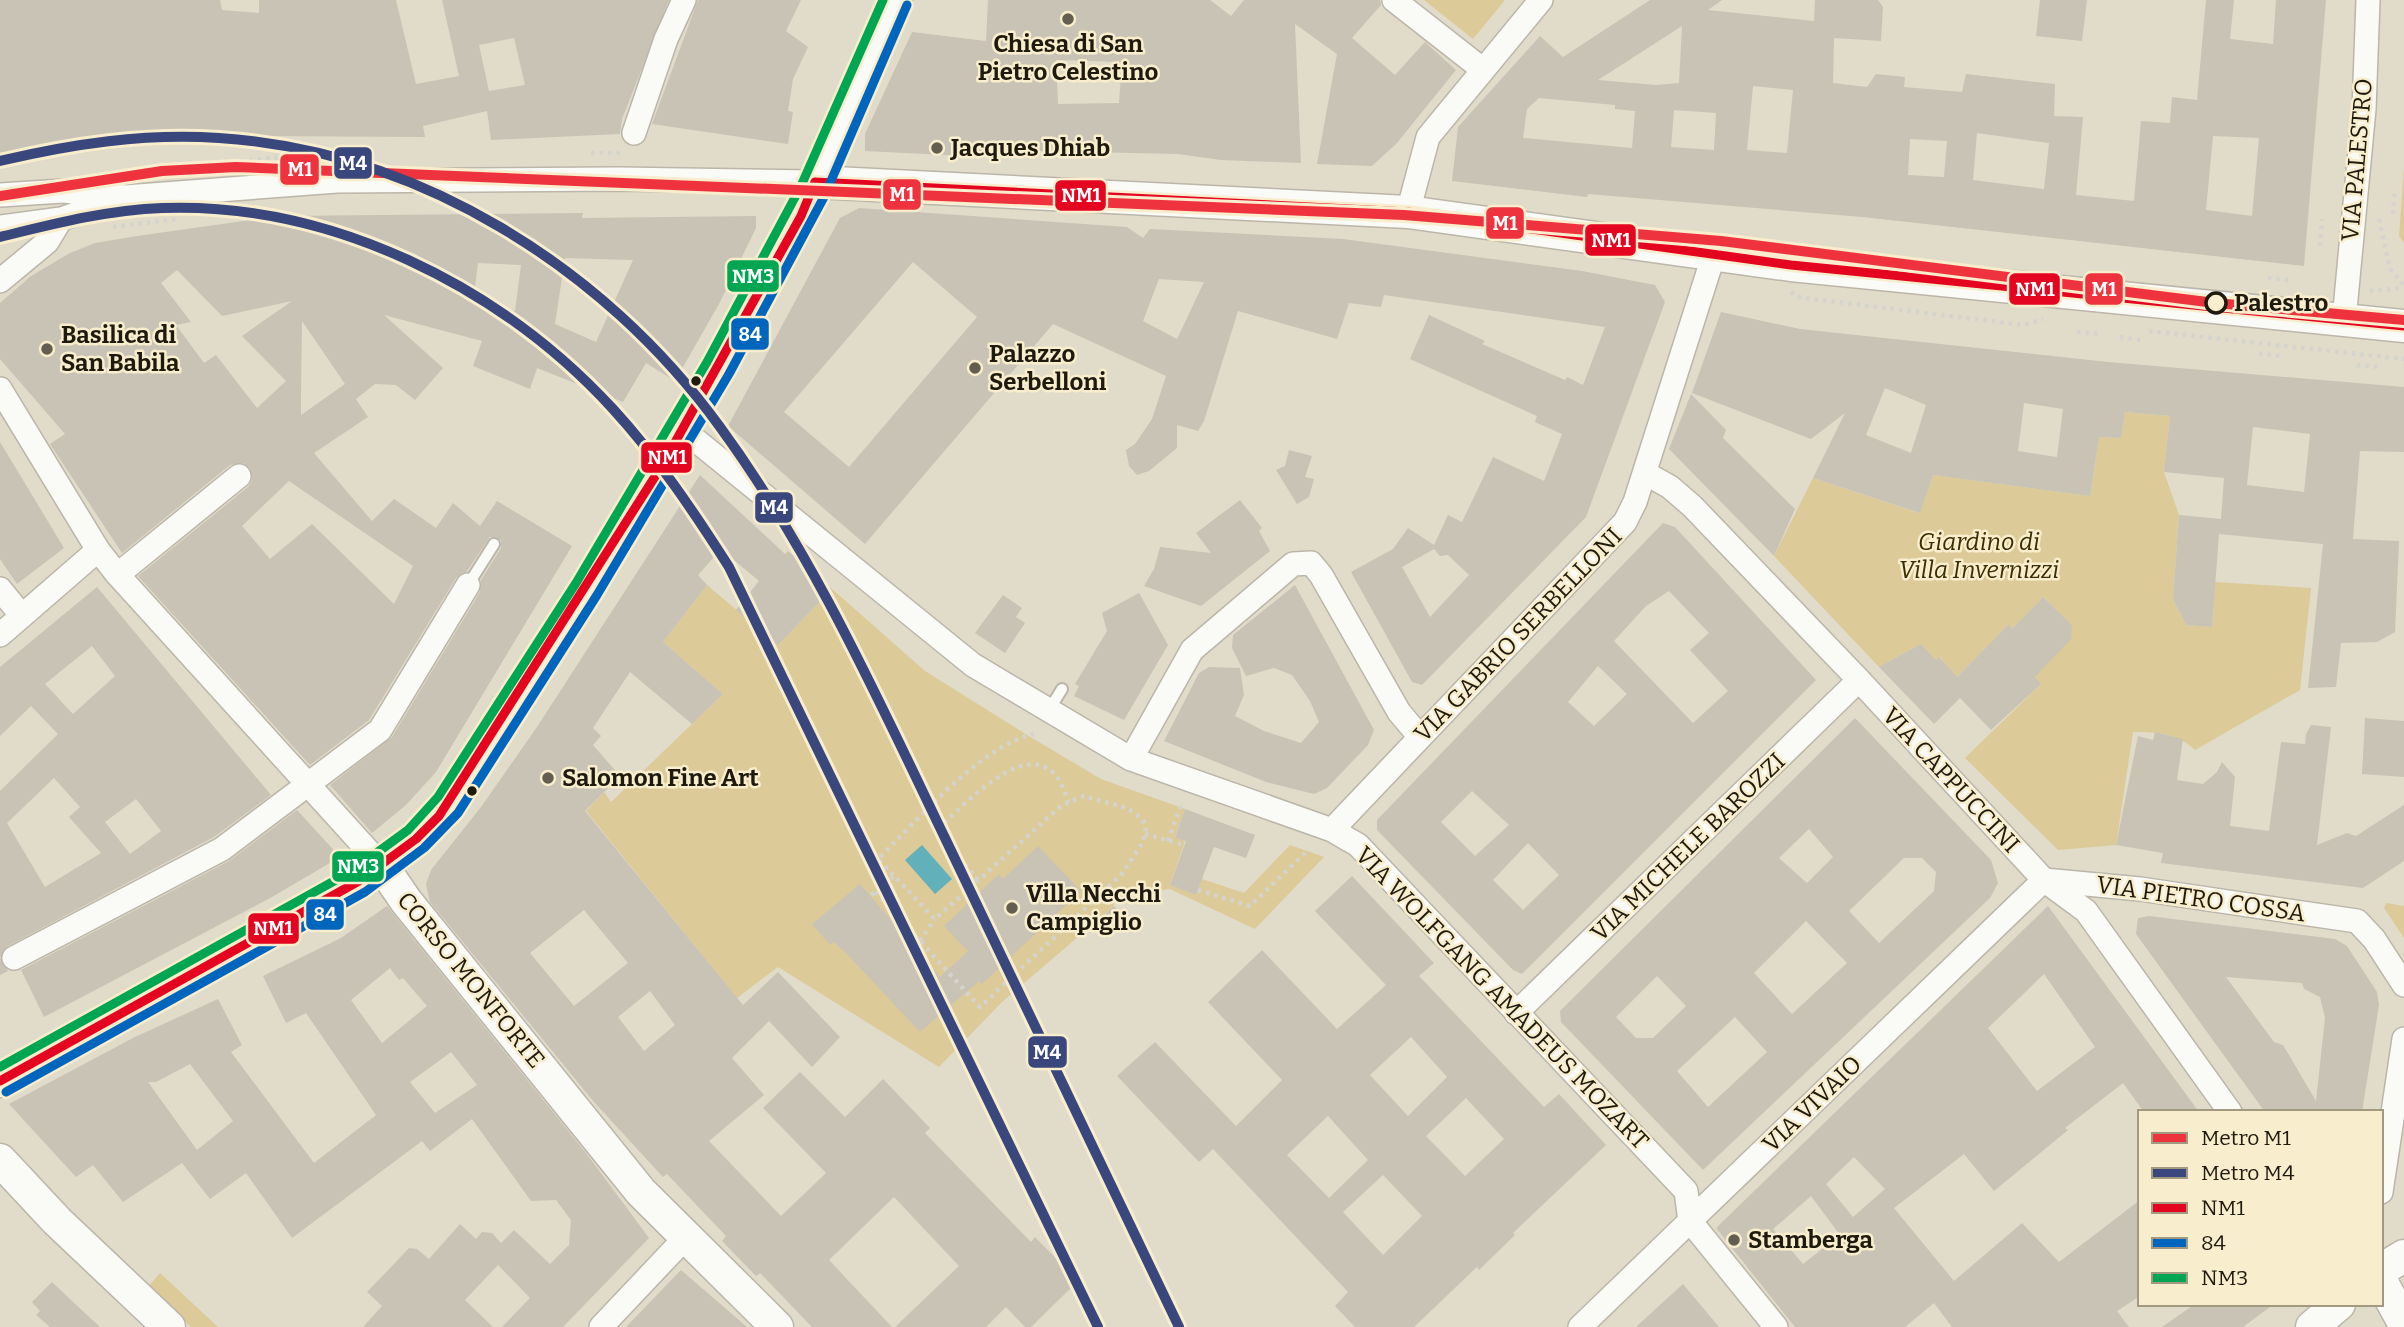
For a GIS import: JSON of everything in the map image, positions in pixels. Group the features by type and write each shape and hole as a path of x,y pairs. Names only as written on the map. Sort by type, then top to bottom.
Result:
{"street":[{"path":"634,133 666,39 684,0"},
{"path":"0,1081 382,866 416,839 448,805 682,429 801,216 897,0"},
{"path":"1394,0 1482,69"},
{"path":"1408,212 1428,137 1541,0"},
{"name":"VIA PALESTRO","path":"2344,320 2364,109 2368,0"},
{"path":"0,195 63,191 125,197 337,181 618,179 815,182 1408,212 1776,263 2404,326"},
{"path":"0,227 61,219 125,197"},
{"path":"0,281 47,242 61,219"},
{"name":"VIA GABRIO SERBELLONI","path":"1332,831 1625,522 1645,473 1714,254"},
{"name":"CORSO MONFORTE","path":"0,388 98,550 382,866 406,901 642,1192 777,1327"},
{"name":"VIA WOLFGANG AMADEUS MOZART","path":"682,429 973,665 1131,760 1332,831 1358,845 1686,1191 1690,1222"},
{"name":"VIA CAPPUCCINI","path":"1645,473 1670,486 1692,506 1859,680 2044,880 2086,911 2229,1110"},
{"path":"127,567 239,475"},
{"path":"0,635 98,550"},
{"path":"1131,760 1192,650 1208,633 1293,564 1311,563 1321,575 1399,712 1420,737"},
{"path":"14,958 222,849 380,730 468,585"},
{"path":"0,589 22,616"},
{"name":"VIA MICHELE BAROZZI","path":"1516,1013 1859,680"},
{"name":"VIA PIETRO COSSA","path":"2044,880 2140,889 2357,921 2374,939 2404,985"},
{"name":"VIA VIVAIO","path":"1580,1327 2044,880"},
{"path":"2383,1179 2404,1039"},
{"path":"0,1160 41,1206 169,1327"},
{"path":"1690,1222 1776,1327"},
{"path":"601,1327 686,1237"},
{"path":"2383,1269 2404,1256"},
{"path":"2312,1327 2338,1306"},
{"path":"2341,1306 2347,1327"}],"lane":[{"path":"468,585 494,544"},
{"path":"1049,710 1062,689"}],"path":[{"path":"2393,214 2395,191"},
{"path":"2380,212 2379,224 2390,269 2404,287 2384,290"},
{"path":"106,228 185,218"},
{"path":"2320,246 2322,219"},
{"path":"1776,263 1787,288 1797,297 2024,325 2043,319 2056,320"},
{"path":"2268,278 2290,280"},
{"path":"2139,330 2404,359"},
{"path":"2077,332 2100,334"},
{"path":"2120,337 2142,340"},
{"path":"2259,354 2282,356"},
{"path":"2357,365 2381,367"},
{"path":"935,919 878,859 989,753 1012,739 1034,734"},
{"path":"978,880 936,831 968,802 1003,774 1021,765 1036,765 1054,773 1061,781 1068,802"},
{"path":"894,876 873,893 980,1007 1122,874 1145,834 1142,819 1127,808 1084,796 1068,802 935,919 920,941"},
{"path":"1168,841 1182,802"},
{"path":"1145,834 1184,845"},
{"path":"1198,890 1250,906 1307,851"}],"green space":[{"path":"1424,0 1505,0 1473,39"},
{"path":"2404,168 2404,243 2399,236"},
{"name":"Giardino di Villa Invernizzi","path":"2125,412 2170,416 2164,472 2179,515 2173,599 2186,625 2212,627 2215,582 2311,588 2300,690 2195,750 2181,740 2166,735 2133,732 2116,845 2058,850 1965,758 2041,684 2035,677 2072,625 2043,597 2012,629 2008,625 1954,680 1940,657 1936,660 1921,644 1879,667 1774,556 1813,478 1919,513 1933,475 2090,496 2099,437 2121,438"},
{"path":"707,585 778,645 832,589 925,671 1027,735 1101,779 1185,809 1175,837 1185,841 1170,885 1196,895 1202,879 1244,893 1290,845 1324,857 1255,929 1170,889 1112,897 1114,906 1002,1002 939,1067 778,967 737,998 586,811 604,792 611,802 723,694 663,642"},
{"path":"2386,903 2404,906 2404,938 2384,908"},
{"path":"160,1273 218,1327 191,1327 148,1287"}],"water":[{"path":"922,845 952,879 935,894 905,860"}],"building":[{"path":"0,0 220,0 222,10 259,13 259,0 396,0 416,84 459,76 442,0 669,0 622,119 620,134 491,140 487,111 423,126 425,137 261,136 138,146 0,163","holes":["514,38 525,85 489,91 479,45"]},
{"path":"698,0 801,0 786,31 808,47 793,79 788,111 793,112 788,144 652,124"},
{"path":"988,0 1210,0 1231,16 1244,0 1380,0 1381,5 1352,38 1395,75 1425,42 1456,70 1397,143 1372,166 1317,164 1337,54 1295,24 1301,163 1221,160 1178,154 1043,151 966,156 865,151 865,134 912,32 986,41","holes":["1056,60 1122,62 1119,103 1058,104"]},
{"path":"1650,0 1722,0 1708,10 1814,21 1815,0 1878,0 1883,7 1881,41 1834,38 1833,83 1867,87 1876,74 1905,77 1904,87 1962,92 1966,74 2055,84 2054,116 2083,117 2076,195 2134,201 2141,121 2170,123 2172,97 2197,100 2206,0 2234,0 2230,39 2273,44 2276,0 2326,0 2304,266 1862,217 1588,194 1587,197 1452,181 1458,127 1540,36 1563,57","holes":["1682,26 1679,83 1656,85 1598,80","1753,86 1793,90 1787,153 1747,150","1539,98 1615,105 1615,109 1635,111 1632,148 1523,138 1527,109","1674,110 1716,113 1714,150 1671,147","1977,133 2049,143 2044,189 1973,180","2213,136 2259,138 2252,216 2206,210","1910,139 1947,141 1944,177 1908,175"]},
{"path":"2040,0 2087,0 2082,41 2036,36"},
{"path":"859,208 1127,227 1143,238 1150,229 1343,239 1582,271 1655,285 1665,302 1586,517 1422,685 1412,682 1351,572 1393,549 1408,528 1434,545 1448,515 1462,522 1493,457 1544,481 1562,434 1535,422 1537,416 1410,359 1429,315 1485,341 1482,344 1565,380 1567,377 1583,385 1605,327 1384,295 1381,307 1349,303 1337,339 1238,311 1204,421 1198,431 1177,425 1177,448 1149,471 1137,475 1129,466 1126,450 1135,444 1152,419 1166,376 1053,324 865,544 728,426 840,218","holes":["913,262 977,317 849,467 784,412","1159,279 1204,282 1177,339 1143,321","1434,549 1440,556 1448,555 1469,575 1430,617 1402,567"]},
{"path":"583,213 582,218 756,216 756,228 719,304 675,381 646,363 623,402 537,368 530,389 473,366 482,341 384,315 443,368 415,400 396,385 375,384 356,399 368,417 314,453 372,521 394,499 436,528 453,503 480,526 497,501 572,546 436,772 406,805 372,833 330,785 392,737 480,592 481,580 501,548 501,540 490,537 467,571 456,578 369,720 310,765 138,576 248,487 252,480 250,468 243,463 230,465 122,553 50,444 65,434 0,359 0,303 31,276 70,253 95,243 280,216","holes":["565,258 633,260 596,342 555,324","478,263 521,265 515,311 473,303","177,270 222,316 292,301 242,336 286,381 257,408 216,355 204,363 176,325 191,322 161,283","302,321 345,384 301,415 301,395","289,481 413,566 394,604 312,524 270,559 242,526"]},
{"path":"1721,312 1800,329 2108,362 2404,387 2404,452 2360,451 2353,539 2399,541 2395,632 2377,642 2341,643 2336,687 2308,688 2323,544 2219,534 2212,627 2186,625 2173,599 2179,515 2221,519 2224,478 2164,472 2170,416 2125,412 2121,438 2099,437 2090,496 1933,475 1920,513 1813,478 1845,413 1811,439 1692,393","holes":["1885,388 1926,405 1911,453 1866,435","2024,403 2063,409 2057,457 2018,451","2253,427 2310,434 2304,492 2247,485"]},
{"path":"1691,394 1726,430 1723,438 1795,509 1774,556 1669,449"},
{"path":"0,442 64,548 17,584 0,559"},
{"path":"1289,450 1312,456 1305,477 1314,479 1309,497 1297,504 1276,470 1285,466"},
{"path":"700,475 785,554 788,551 832,589 778,645 736,610 759,581 721,549 698,575 707,585 663,642 723,694 692,724 630,672 593,728 601,736 593,745 620,776 585,811 743,1005 778,972 840,1037 812,1067 769,1021 732,1058 764,1095 709,1141 781,1216 826,1173 763,1108 800,1072 845,1117 883,1079 930,1128 925,1133 1031,1242 1035,1237 1078,1281 1031,1327 1025,1327 1006,1307 986,1327 895,1327 959,1266 894,1197 829,1260 892,1327 812,1327 760,1273 756,1276 722,1241 726,1236 667,1174 663,1177 594,1102 430,902 426,884 431,870 481,807 537,727","holes":["584,910 628,963 574,1006 530,953","650,991 675,1025 644,1051 618,1017"]},
{"path":"1240,500 1262,528 1259,531 1270,551 1201,606 1144,586 1154,569 1160,547 1211,553 1196,533"},
{"path":"1663,523 1675,527 1816,680 1522,974 1513,970 1377,830 1377,820","holes":["1669,591 1709,633 1690,650 1728,691 1693,723 1614,641 1646,606","1598,666 1627,694 1594,726 1568,702","1472,791 1509,825 1475,856 1441,822","1528,843 1559,875 1523,910 1493,880"]},
{"path":"1295,585 1374,730 1368,745 1327,788 1314,794 1266,782 1164,741 1199,673 1209,667 1240,668 1244,695 1235,716 1264,731 1301,743 1319,722 1310,701 1292,675 1274,668 1246,676 1232,648 1233,635"},
{"path":"97,587 271,795 214,837 8,946 0,958 0,791 58,734 31,706 0,736 0,667","holes":["92,646 115,676 73,714 45,684","54,778 80,807 69,817 101,853 45,887 7,823","136,799 161,831 130,854 105,822"]},
{"path":"1139,593 1168,645 1124,720 1074,696 1079,686 1075,684 1107,631 1102,613"},
{"path":"1003,595 1022,608 1016,617 1025,623 1005,653 975,633"},
{"path":"2043,597 2072,625 2071,639 2035,677 2041,684 1991,730 1960,698 1934,724 1879,667 1921,644 1936,660 1939,657 1957,677 2009,624 2012,629"},
{"path":"1855,718 1991,860 1998,883 1990,898 1703,1170 1561,1022 1560,1011","holes":["1809,829 1833,857 1807,883 1779,858","1904,858 1922,858 1936,872 1934,891 1879,943 1849,911","1806,921 1847,963 1792,1014 1754,973","1657,976 1686,1006 1653,1038 1636,1038 1616,1017","1735,1017 1767,1052 1708,1107 1677,1071"]},
{"path":"2365,718 2404,721 2404,777 2362,774"},
{"path":"2311,725 2331,727 2317,845 2347,833 2356,836 2404,805 2404,861 2363,888 2161,863 2163,853 2116,845 2138,736 2153,740 2155,732 2183,739 2177,780 2203,784 2217,772 2222,762 2235,777 2230,826 2269,831 2281,742 2305,744"},
{"path":"1185,809 1255,835 1246,858 1214,847 1196,895 1170,885 1186,841 1175,838"},
{"path":"297,810 340,857 272,897 44,1017 21,970 229,861"},
{"path":"1038,846 1081,891 982,984 979,981 920,1032 847,954 834,942 830,945 812,924 860,884 940,977 968,951 944,926 999,874 1003,879"},
{"path":"1352,876 1434,963 1419,976 1544,1107 1559,1094 1606,1145 1513,1233 1515,1235 1479,1270 1477,1267 1414,1327 1355,1327 1335,1306 1348,1292 1213,1149 1199,1162 1117,1076 1155,1042 1236,1126 1282,1080 1208,1002 1262,950 1337,1029 1386,985 1315,911","holes":["1411,1037 1447,1077 1408,1116 1370,1075","1466,1098 1504,1139 1465,1176 1426,1136","1328,1116 1368,1160 1329,1198 1287,1155","1383,1175 1422,1216 1383,1255 1343,1212"]},
{"path":"387,906 586,1153 649,1238 563,1327 502,1327 530,1298 498,1265 465,1300 493,1327 363,1327 382,1306 367,1292 409,1248 417,1249 429,1259 460,1224 476,1239 482,1232 492,1233 501,1243 514,1230 550,1264 569,1245 571,1220 556,1200 531,1201 472,1119 430,1151 422,1141 292,1238 246,1173 210,1199 182,1163 123,1202 93,1165 76,1177 9,1104 133,1038 218,999 242,1045 231,1052 314,1163 376,1115 306,1013 286,1023 263,976 341,938","holes":["390,968 399,980 403,978 427,1006 382,1043 351,1000","451,1052 477,1085 435,1113 410,1082","190,1064 233,1121 197,1150 148,1082 156,1082"]},
{"path":"1114,906 1127,920 1107,938 1094,924"},
{"path":"2048,906 2198,1110 2143,1110 2123,1083 2065,1128 2068,1130 1994,1191 1964,1154 1894,1208 1954,1281 2022,1223 2059,1262 2138,1202 2138,1297 2117,1311 2129,1327 1952,1327 1934,1303 1905,1327 1795,1327 1716,1228","holes":["2044,974 2095,1047 2037,1091 1988,1028","1854,1157 1885,1189 1853,1217 1826,1184","1811,1196 1840,1235 1803,1264 1773,1229"]},
{"path":"2149,916 2335,939 2347,946 2377,992 2379,1005 2362,1110 2264,1110 2136,934 2138,918","holes":["2226,977 2302,983 2304,989 2320,997 2325,1018 2316,1101 2283,1045 2274,1042"]},
{"path":"0,958 8,971 0,975"},
{"path":"681,1270 747,1327 626,1327"},
{"path":"52,1282 100,1327 50,1327 36,1315 40,1311 32,1302"},
{"path":"1683,1284 1719,1327 1636,1327 1662,1303"},
{"path":"2192,1306 2271,1306 2243,1327 2162,1327"}],"metro line":[{"name":"M4","path":"0,161 81,145 163,137 219,138 293,148 365,166 434,193 501,227 563,269 621,316 673,369 720,427 754,475 814,576 894,732 1179,1327"},
{"name":"M1","path":"0,196 162,171 236,167 1404,215 1721,241 2215,303 2404,320"},
{"name":"M4","path":"0,237 101,215 162,208 225,210 288,220 349,237 408,260 465,290 519,325 568,365 613,409 674,485 729,567 1098,1327"}],"transit line":[{"name":"NM3","path":"0,1067 352,871 408,830 438,797 576,583 707,362 801,186 883,0"},
{"name":"84","path":"6,1092 365,892 424,848 458,813 597,595 729,374 824,197 907,5"},
{"name":"NM1","path":"815,182 1408,212 1791,265 2404,326"},
{"name":"NM1","path":"0,1081 359,881 416,839 439,816 663,464 801,216 815,182"}],"place":[{"name":"Chiesa di San Pietro Celestino","path":"1068,19"},
{"name":"Jacques Dhiab","path":"937,148"},
{"name":"Palestro","path":"2216,303"},
{"name":"Basilica di San Babila","path":"47,349"},
{"name":"Palazzo Serbelloni","path":"975,368"},
{"name":"Salomon Fine Art","path":"548,778"},
{"name":"Villa Necchi Campiglio","path":"1012,908"},
{"name":"Stamberga","path":"1734,1240"}]}
